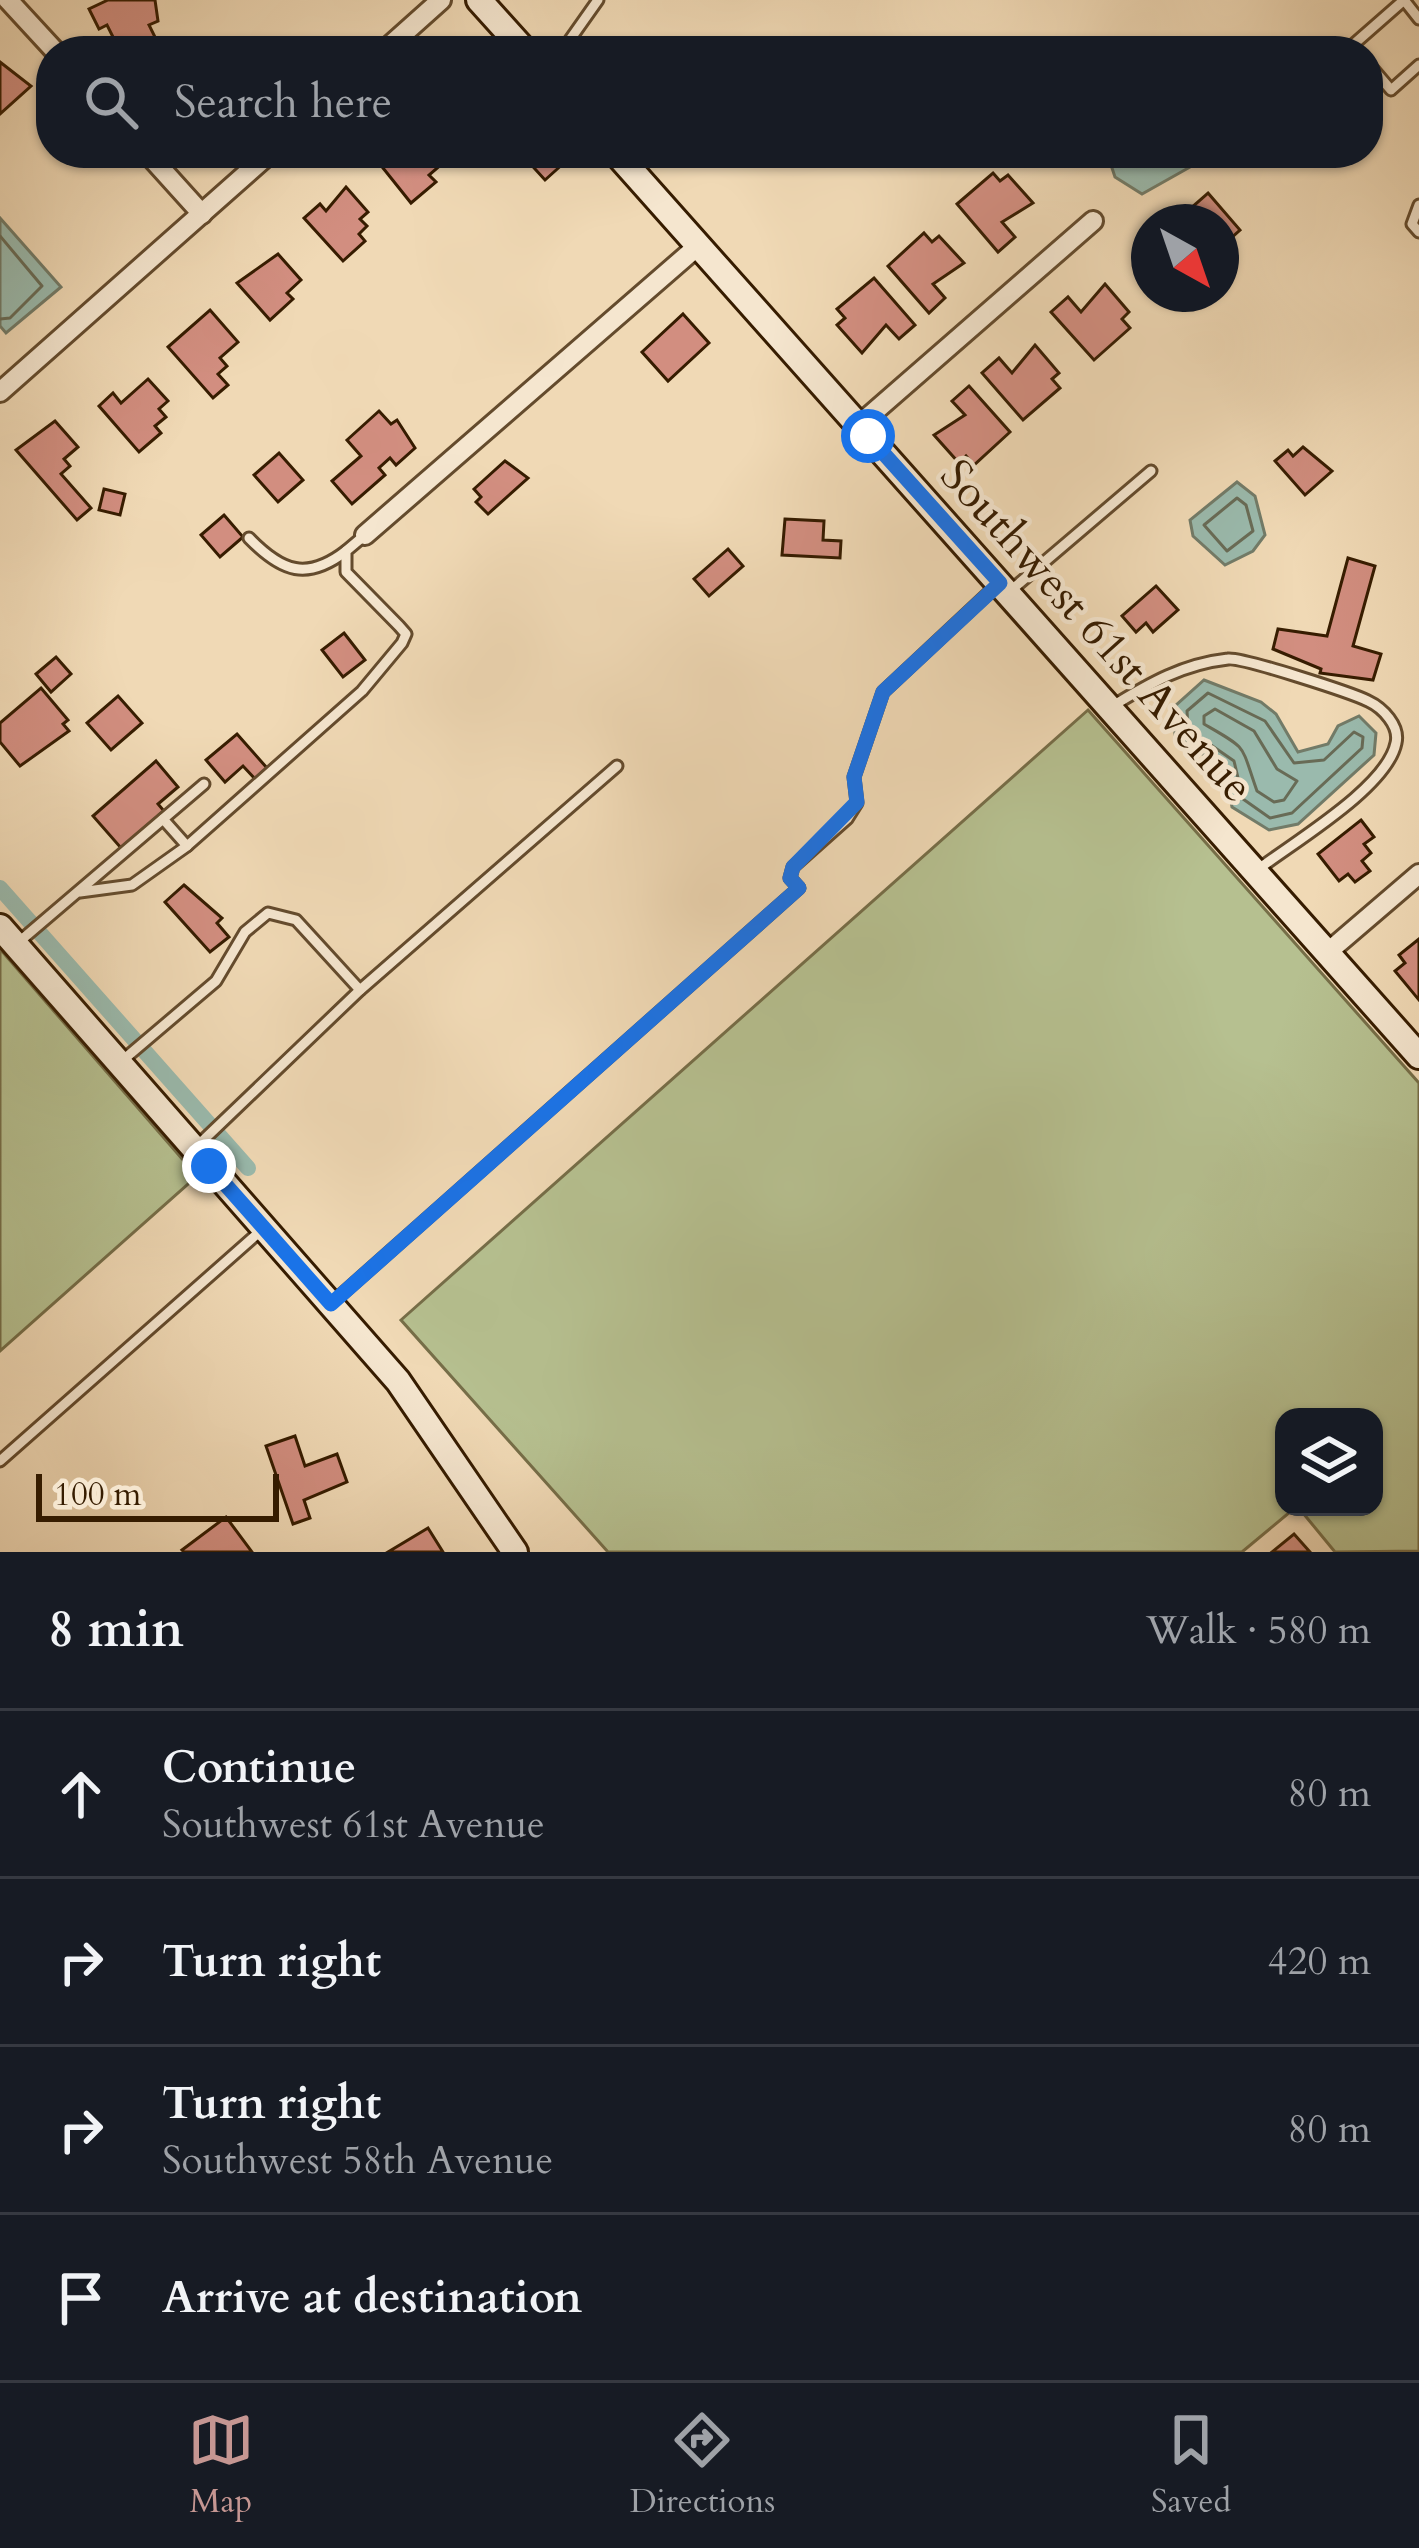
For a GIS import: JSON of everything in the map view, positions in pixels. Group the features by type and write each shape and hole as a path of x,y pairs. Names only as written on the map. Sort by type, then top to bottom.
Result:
{"street":[{"path":"8,0 41,36"},
{"path":"401,36 441,0"},
{"path":"479,0 511,36"},
{"path":"161,168 202,214"},
{"path":"0,392 253,168"},
{"name":"Southwest 61st Avenue","path":"630,168 1419,1056"},
{"path":"859,425 1093,220"},
{"path":"365,535 699,245"},
{"path":"1328,952 1388,907 1419,874"},
{"path":"8,936 125,1058 424,1415 515,1552"}],"lane":[{"path":"573,36 598,0"},
{"path":"1363,36 1403,0 1419,19"},
{"path":"1383,81 1391,90 1419,65"},
{"path":"1419,205 1412,218 1419,232"},
{"path":"331,1304 799,888 790,878 793,867 857,802 854,777 883,692 1151,471"},
{"path":"249,538 293,569 312,572 365,535"},
{"path":"78,892 132,885 187,846 362,691 402,643 406,634 346,572 346,551"},
{"path":"1111,707 1177,668 1235,658 1370,701 1393,722 1398,739 1390,760 1370,782 1256,871"},
{"path":"198,1146 359,990 617,766"},
{"path":"8,936 78,892 204,784"},
{"path":"163,819 187,846"},
{"path":"125,1058 216,980 245,932 275,911 296,920 359,990"},
{"path":"0,1461 264,1228"}],"green space":[{"path":"1088,710 1419,1083 1419,1551 1335,1552 1305,1516 1383,1516 1383,1408 1275,1408 1275,1516 1285,1516 1242,1552 608,1552 401,1320"},
{"path":"0,949 197,1176 0,1351"}],"water":[{"path":"1112,168 1188,168 1142,194 1115,177"},
{"path":"0,218 61,287 6,333 0,326"},
{"path":"1237,482 1255,496 1265,535 1253,551 1225,565 1193,536 1190,520"},
{"path":"1204,680 1261,702 1276,714 1298,752 1328,744 1338,726 1359,716 1376,733 1374,755 1298,824 1269,830 1232,807 1225,770 1175,735 1174,707"}],"building":[{"path":"108,0 155,0 158,21 149,25 154,36 112,36 107,25 99,29 89,9"},
{"path":"0,62 31,86 0,114"},
{"path":"383,168 437,168 429,175 436,182 411,203"},
{"path":"534,168 558,168 545,180"},
{"path":"993,173 1000,181 1008,175 1033,203 1002,222 1015,237 998,252 957,204"},
{"path":"346,187 368,212 360,219 367,226 359,234 365,241 343,261 304,218 320,204 326,211"},
{"path":"1208,193 1218,204 1195,204"},
{"path":"924,233 932,242 939,236 964,263 933,284 945,298 929,313 888,266"},
{"path":"278,254 301,280 287,293 293,299 270,320 237,283"},
{"path":"874,278 915,325 899,339 886,325 862,353 837,325 845,318 837,309"},
{"path":"1105,284 1129,312 1122,319 1130,328 1094,360 1051,312 1068,297 1081,312"},
{"path":"210,310 238,342 220,358 227,366 218,374 228,385 213,398 168,347"},
{"path":"683,314 709,343 668,381 642,352"},
{"path":"1035,345 1059,373 1052,379 1060,388 1023,420 982,373 999,358 1012,373"},
{"path":"148,379 168,401 159,409 166,417 155,426 161,433 139,452 99,406 113,393 121,403"},
{"path":"969,386 1010,432 974,465 966,456 959,463 934,435 965,415 952,401"},
{"path":"379,411 391,424 397,420 415,448 396,465 390,458 379,468 385,475 352,504 332,481 361,456 347,440"},
{"path":"55,421 78,447 64,459 70,466 61,474 91,508 77,520 16,450"},
{"path":"1303,447 1332,471 1305,495 1275,461 1288,450 1293,456"},
{"path":"279,453 303,480 278,502 254,475"},
{"path":"505,461 528,478 488,514 476,502 481,497 474,489"},
{"path":"104,489 125,494 120,515 99,510"},
{"path":"224,515 243,537 220,557 201,535"},
{"path":"785,519 824,521 823,540 841,541 840,558 782,555"},
{"path":"728,549 743,566 709,596 694,579"},
{"path":"1348,558 1375,566 1353,646 1381,654 1373,680 1320,673 1321,669 1273,649 1278,629 1327,636"},
{"path":"1156,586 1178,610 1153,632 1146,623 1136,632 1122,616"},
{"path":"344,633 365,660 343,677 322,650"},
{"path":"56,657 71,674 51,692 36,674"},
{"path":"41,688 68,720 63,724 69,731 20,766 0,742 0,723"},
{"path":"118,696 142,723 111,750 87,723"},
{"path":"237,734 267,768 255,779 243,766 225,782 206,760"},
{"path":"156,761 178,787 158,804 164,811 121,848 93,816"},
{"path":"1361,820 1374,837 1364,844 1371,853 1362,861 1370,871 1355,882 1348,874 1339,881 1318,854"},
{"path":"184,885 222,918 217,923 229,937 210,952 165,902"},
{"path":"1419,939 1419,1000 1395,971 1405,963 1399,955"},
{"path":"295,1436 305,1466 337,1454 347,1482 304,1500 310,1518 293,1524 266,1446"},
{"path":"226,1517 252,1552 182,1550"},
{"path":"428,1528 443,1552 388,1552"},
{"path":"1294,1534 1310,1552 1272,1552"}],"waterway":[{"path":"0,888 248,1168"}],"route":[{"path":"209,1166 331,1304 799,888 790,878 793,867 847,818 857,802 854,777 883,692 1000,583 868,436"}]}
